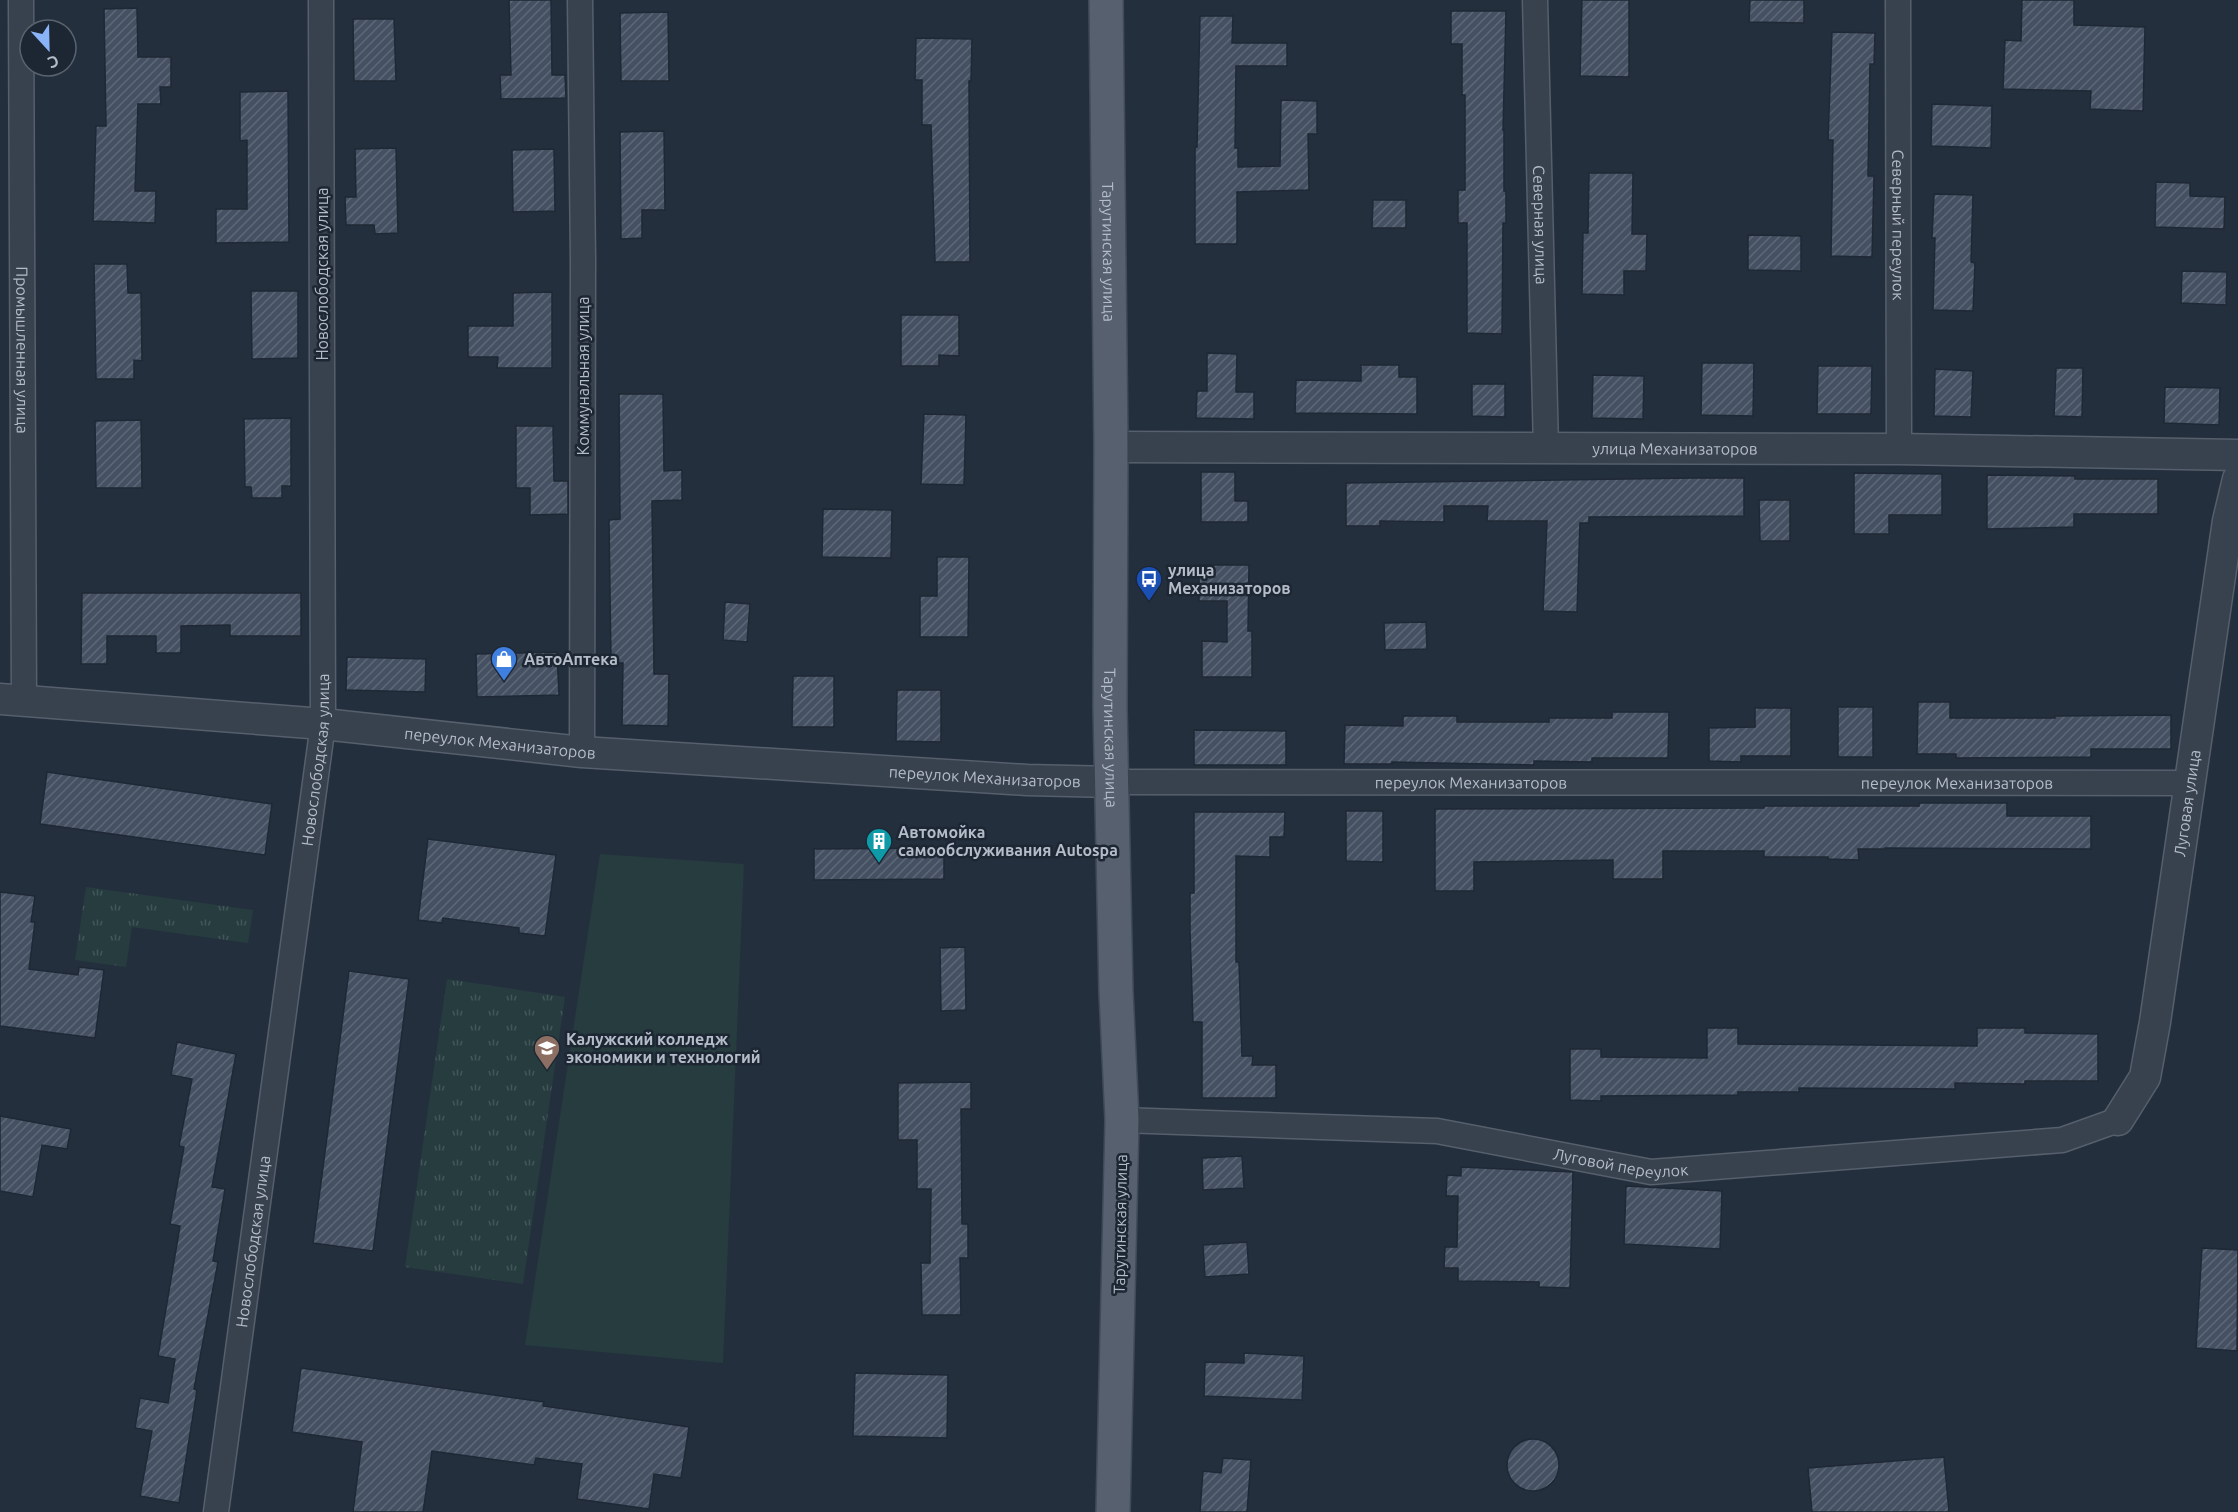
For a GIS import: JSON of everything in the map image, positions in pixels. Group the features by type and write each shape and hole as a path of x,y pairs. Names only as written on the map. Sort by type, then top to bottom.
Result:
{"main road":[{"name":"Тарутинская улица","path":"1106,0 1111,447 1110,707 1116,981 1122,1120 1113,1512"}],"street":[{"name":"Промышленная улица","path":"12,699 21,0"},
{"name":"Новослободская улица","path":"216,1512 323,724 321,0"},
{"name":"Коммунальная улица","path":"580,0 583,261 582,752"},
{"name":"Северная улица","path":"1534,0 1546,449"},
{"name":"Северный переулок","path":"1898,0 1899,449"},
{"name":"улица Механизаторов","path":"1111,447 1899,449 2238,455"},
{"name":"Луговая улица","path":"2118,1120 2145,1077 2228,521 2238,479"},
{"name":"переулок Механизаторов","path":"12,699 323,724 582,752 1027,780 2189,783"},
{"name":"Луговой переулок","path":"1122,1120 1437,1131 1651,1172 2062,1140 2118,1120"}],"green space":[{"path":"600,854 744,864 723,1363 525,1345"},
{"path":"86,887 253,910 248,943 132,927 126,967 75,960"},
{"path":"447,979 565,997 523,1284 405,1267"}],"building":[{"path":"509,0 551,0 552,75 565,75 566,98 501,99 500,75 511,75"},
{"path":"1582,0 1629,0 1629,77 1580,76"},
{"path":"1750,0 1804,0 1804,23 1749,22"},
{"path":"2022,0 2074,0 2074,25 2145,27 2143,111 2090,109 2091,91 2003,89 2005,40 2021,41"},
{"path":"137,8 138,57 171,57 171,87 160,87 161,104 138,104 135,191 156,191 155,223 93,221 96,126 106,126 104,9"},
{"path":"1451,11 1506,11 1503,130 1506,223 1503,223 1502,334 1467,333 1467,223 1458,223 1458,190 1465,190 1465,95 1462,95 1462,44 1451,44"},
{"path":"668,12 669,81 621,81 620,13"},
{"path":"1200,16 1233,16 1232,43 1287,43 1287,66 1236,66 1235,148 1238,148 1238,167 1280,166 1281,100 1317,101 1317,134 1308,134 1309,190 1237,192 1237,244 1195,244 1195,147 1197,147"},
{"path":"353,19 394,19 396,81 354,81"},
{"path":"1832,32 1875,33 1874,64 1870,64 1868,176 1874,176 1872,257 1831,256 1833,140 1828,140"},
{"path":"916,38 972,39 971,81 969,81 970,262 935,262 931,125 922,125 922,80 915,80"},
{"path":"288,91 289,242 216,243 216,209 247,209 247,140 240,141 240,92"},
{"path":"1932,104 1992,106 1991,148 1931,146"},
{"path":"664,131 665,210 642,210 642,238 621,239 620,132"},
{"path":"396,148 398,233 375,234 374,225 346,225 345,197 356,197 355,149"},
{"path":"554,149 555,211 513,212 512,150"},
{"path":"1589,173 1633,173 1632,234 1647,234 1646,271 1624,271 1624,295 1582,294 1583,233 1588,233"},
{"path":"2156,182 2190,183 2190,196 2225,197 2224,229 2155,227"},
{"path":"1934,194 1973,195 1971,262 1975,263 1973,311 1933,310"},
{"path":"1373,200 1406,200 1406,228 1372,228"},
{"path":"1748,235 1801,236 1801,271 1748,270"},
{"path":"94,264 127,264 128,293 141,293 142,361 134,360 134,379 96,379"},
{"path":"2182,271 2227,272 2226,305 2181,303"},
{"path":"251,291 298,291 298,358 252,359"},
{"path":"552,292 552,368 497,368 498,357 468,357 468,326 513,326 513,293"},
{"path":"901,315 959,315 959,356 939,355 939,366 901,366"},
{"path":"1207,353 1237,354 1236,392 1254,392 1254,419 1196,418 1197,391 1207,391"},
{"path":"1702,363 1754,363 1753,416 1701,415"},
{"path":"1361,365 1399,365 1399,377 1417,377 1417,414 1295,413 1296,380 1361,381"},
{"path":"1818,366 1872,366 1871,414 1817,414"},
{"path":"2056,368 2083,368 2082,417 2054,416"},
{"path":"1935,369 1973,371 1971,417 1934,416"},
{"path":"1593,375 1644,376 1643,419 1592,418"},
{"path":"1472,384 1505,384 1505,417 1472,416"},
{"path":"2165,387 2220,388 2219,425 2164,423"},
{"path":"619,394 663,394 664,471 682,470 682,500 652,501 654,674 669,674 668,726 622,725 623,663 611,663 609,520 620,519"},
{"path":"924,414 966,415 964,485 921,484"},
{"path":"291,418 291,486 282,486 282,498 252,498 251,487 245,487 244,419"},
{"path":"141,420 142,488 96,488 95,421"},
{"path":"516,426 553,426 554,481 568,481 568,514 530,515 530,488 516,488"},
{"path":"1201,472 1235,472 1235,501 1248,501 1248,522 1201,522"},
{"path":"1854,473 1942,474 1942,515 1889,515 1889,534 1854,534"},
{"path":"1987,475 2075,476 2075,479 2158,479 2158,514 2074,514 2074,527 1987,529"},
{"path":"1744,478 1744,516 1589,517 1589,523 1580,523 1577,612 1543,611 1547,521 1487,521 1488,506 1444,506 1444,522 1380,521 1380,526 1346,526 1346,483"},
{"path":"1759,500 1790,500 1790,541 1760,541"},
{"path":"823,509 892,510 891,558 822,557"},
{"path":"937,557 969,557 968,637 920,637 920,596 937,596"},
{"path":"1199,565 1249,565 1248,631 1252,631 1252,677 1202,677 1202,641 1227,642 1227,601 1199,601"},
{"path":"82,593 301,593 301,636 230,636 230,625 181,626 181,653 156,653 156,636 107,636 107,664 81,664"},
{"path":"725,602 750,604 747,642 723,640"},
{"path":"1426,622 1427,649 1385,650 1384,623"},
{"path":"557,652 559,695 477,697 476,654"},
{"path":"347,657 426,659 425,692 346,690"},
{"path":"793,676 834,676 834,727 792,727"},
{"path":"897,690 941,690 941,742 896,741"},
{"path":"1918,702 1950,702 1950,718 2171,715 2171,749 2091,749 2091,757 1956,758 1956,754 1917,754"},
{"path":"1838,707 1873,707 1873,757 1838,757"},
{"path":"1755,708 1791,708 1791,756 1741,756 1741,762 1709,761 1709,728 1755,727"},
{"path":"1612,712 1669,712 1668,758 1592,758 1592,762 1534,761 1534,765 1392,762 1392,764 1344,764 1345,725 1403,726 1403,716 1457,716 1457,722 1549,722 1549,718 1612,718"},
{"path":"1194,730 1286,731 1286,765 1194,765"},
{"path":"47,772 272,804 265,855 40,824"},
{"path":"1919,803 2007,803 2007,816 2091,816 2091,849 1858,849 1859,860 1828,859 1828,857 1764,857 1764,851 1663,851 1663,879 1613,879 1613,860 1474,862 1474,891 1435,891 1435,809 1764,808 1764,806 1919,806"},
{"path":"1346,811 1383,811 1383,862 1346,861"},
{"path":"1194,812 1285,812 1284,837 1270,837 1270,857 1236,856 1236,962 1239,962 1242,1056 1253,1056 1252,1065 1276,1065 1276,1098 1202,1098 1202,1022 1193,1022 1190,931 1190,893 1194,893"},
{"path":"428,839 556,855 545,936 519,933 519,928 443,918 442,923 418,920"},
{"name":"Автомойка самообслуживания Autospa","path":"944,848 944,879 814,880 814,849"},
{"path":"0,892 35,896 31,922 35,922 29,969 78,975 79,967 104,970 95,1038 0,1026"},
{"path":"965,947 966,1010 941,1011 940,948"},
{"path":"349,971 409,979 373,1251 313,1243"},
{"path":"1707,1028 1738,1028 1738,1044 1977,1046 1977,1028 2025,1028 2025,1033 2098,1034 2098,1081 2025,1081 2025,1084 1955,1083 1955,1089 1799,1088 1799,1092 1601,1096 1601,1101 1570,1100 1570,1049 1601,1049 1601,1057 1707,1058"},
{"path":"177,1042 236,1054 212,1187 225,1189 213,1261 218,1262 194,1389 197,1390 179,1503 140,1496 152,1431 135,1428 140,1398 168,1403 175,1359 158,1356 180,1226 170,1224 184,1147 179,1146 192,1079 171,1075"},
{"path":"971,1082 971,1109 961,1109 962,1224 968,1224 968,1258 960,1258 961,1315 922,1315 921,1263 930,1263 931,1189 917,1189 917,1140 898,1140 898,1083"},
{"path":"0,1116 71,1129 67,1149 42,1145 33,1197 0,1191"},
{"path":"1242,1156 1244,1188 1203,1190 1202,1158"},
{"path":"1461,1167 1573,1172 1570,1288 1539,1287 1539,1282 1458,1281 1458,1268 1444,1268 1445,1247 1457,1247 1458,1196 1446,1196 1447,1175 1461,1176"},
{"path":"1626,1186 1722,1191 1720,1249 1624,1244"},
{"path":"1247,1242 1249,1274 1205,1277 1203,1245"},
{"path":"2202,1248 2238,1250 2237,1351 2196,1348"},
{"path":"1244,1353 1304,1356 1302,1400 1204,1396 1205,1362 1244,1363"},
{"path":"301,1368 544,1402 543,1406 689,1427 681,1478 654,1474 649,1509 577,1499 582,1464 536,1458 534,1465 432,1451 423,1512 353,1512 362,1442 292,1432"},
{"path":"855,1373 948,1375 947,1438 853,1436"},
{"path":"1533,1439 1543,1441 1551,1447 1557,1455 1559,1465 1557,1475 1551,1483 1543,1489 1533,1491 1523,1489 1515,1483 1509,1475 1507,1465 1509,1455 1515,1447 1523,1441"},
{"path":"1944,1457 1949,1512 1812,1512 1808,1468"},
{"path":"1223,1458 1251,1460 1247,1512 1200,1512 1203,1471 1221,1473"}],"place":[{"name":"улица Механизаторов","path":"1149,602"},
{"name":"АвтоАптека","path":"504,682"},
{"name":"Автомойка самообслуживания Autospa","path":"879,864"},
{"name":"Калужский колледж экономики и технологий","path":"547,1071"}]}
